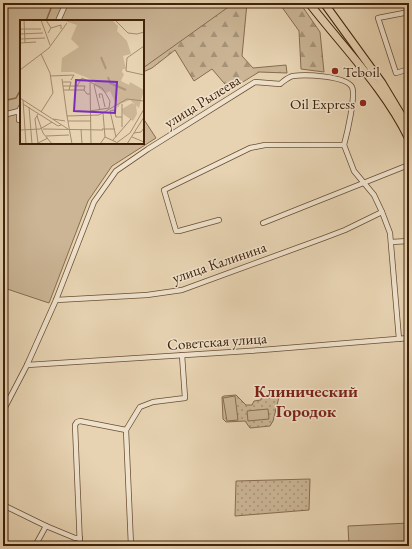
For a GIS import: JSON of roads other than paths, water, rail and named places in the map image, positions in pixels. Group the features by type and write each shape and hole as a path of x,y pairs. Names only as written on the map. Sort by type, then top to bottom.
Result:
{"main road":[{"path":"309,3 377,87 409,140"},
{"path":"324,3 382,83 409,128"}],"street":[{"path":"58,20 66,3"},
{"path":"409,12 378,18 396,73 409,69"},
{"name":"улица Рылеева","path":"3,411 27,365 56,300 94,202 116,171 148,149 255,82 280,84 289,77 294,76 326,77 349,84 353,92 344,145"},
{"path":"3,115 20,110 19,120"},
{"path":"219,220 179,232 176,231 164,190 250,148 264,145 344,145 354,171 374,195 390,233 399,339"},
{"path":"263,223 406,166"},
{"name":"улица Калинина","path":"56,300 147,295 182,290 345,230 382,212"},
{"path":"391,242 409,240"},
{"name":"Советская улица","path":"27,365 262,350 409,338"},
{"path":"131,546 126,430 140,407 153,402 185,398 182,355"},
{"path":"80,546 76,422 80,421 126,430"},
{"path":"3,505 46,526 75,538 80,538"},
{"path":"35,546 46,526"}],"waterway":[{"path":"46,20 53,3"},
{"path":"3,101 16,98 20,91"}],"place":[{"name":"Teboil","path":"335,71"},
{"name":"Oil Express","path":"363,103"}],"district":[{"name":"Клинический Городок","path":"306,401"}]}
